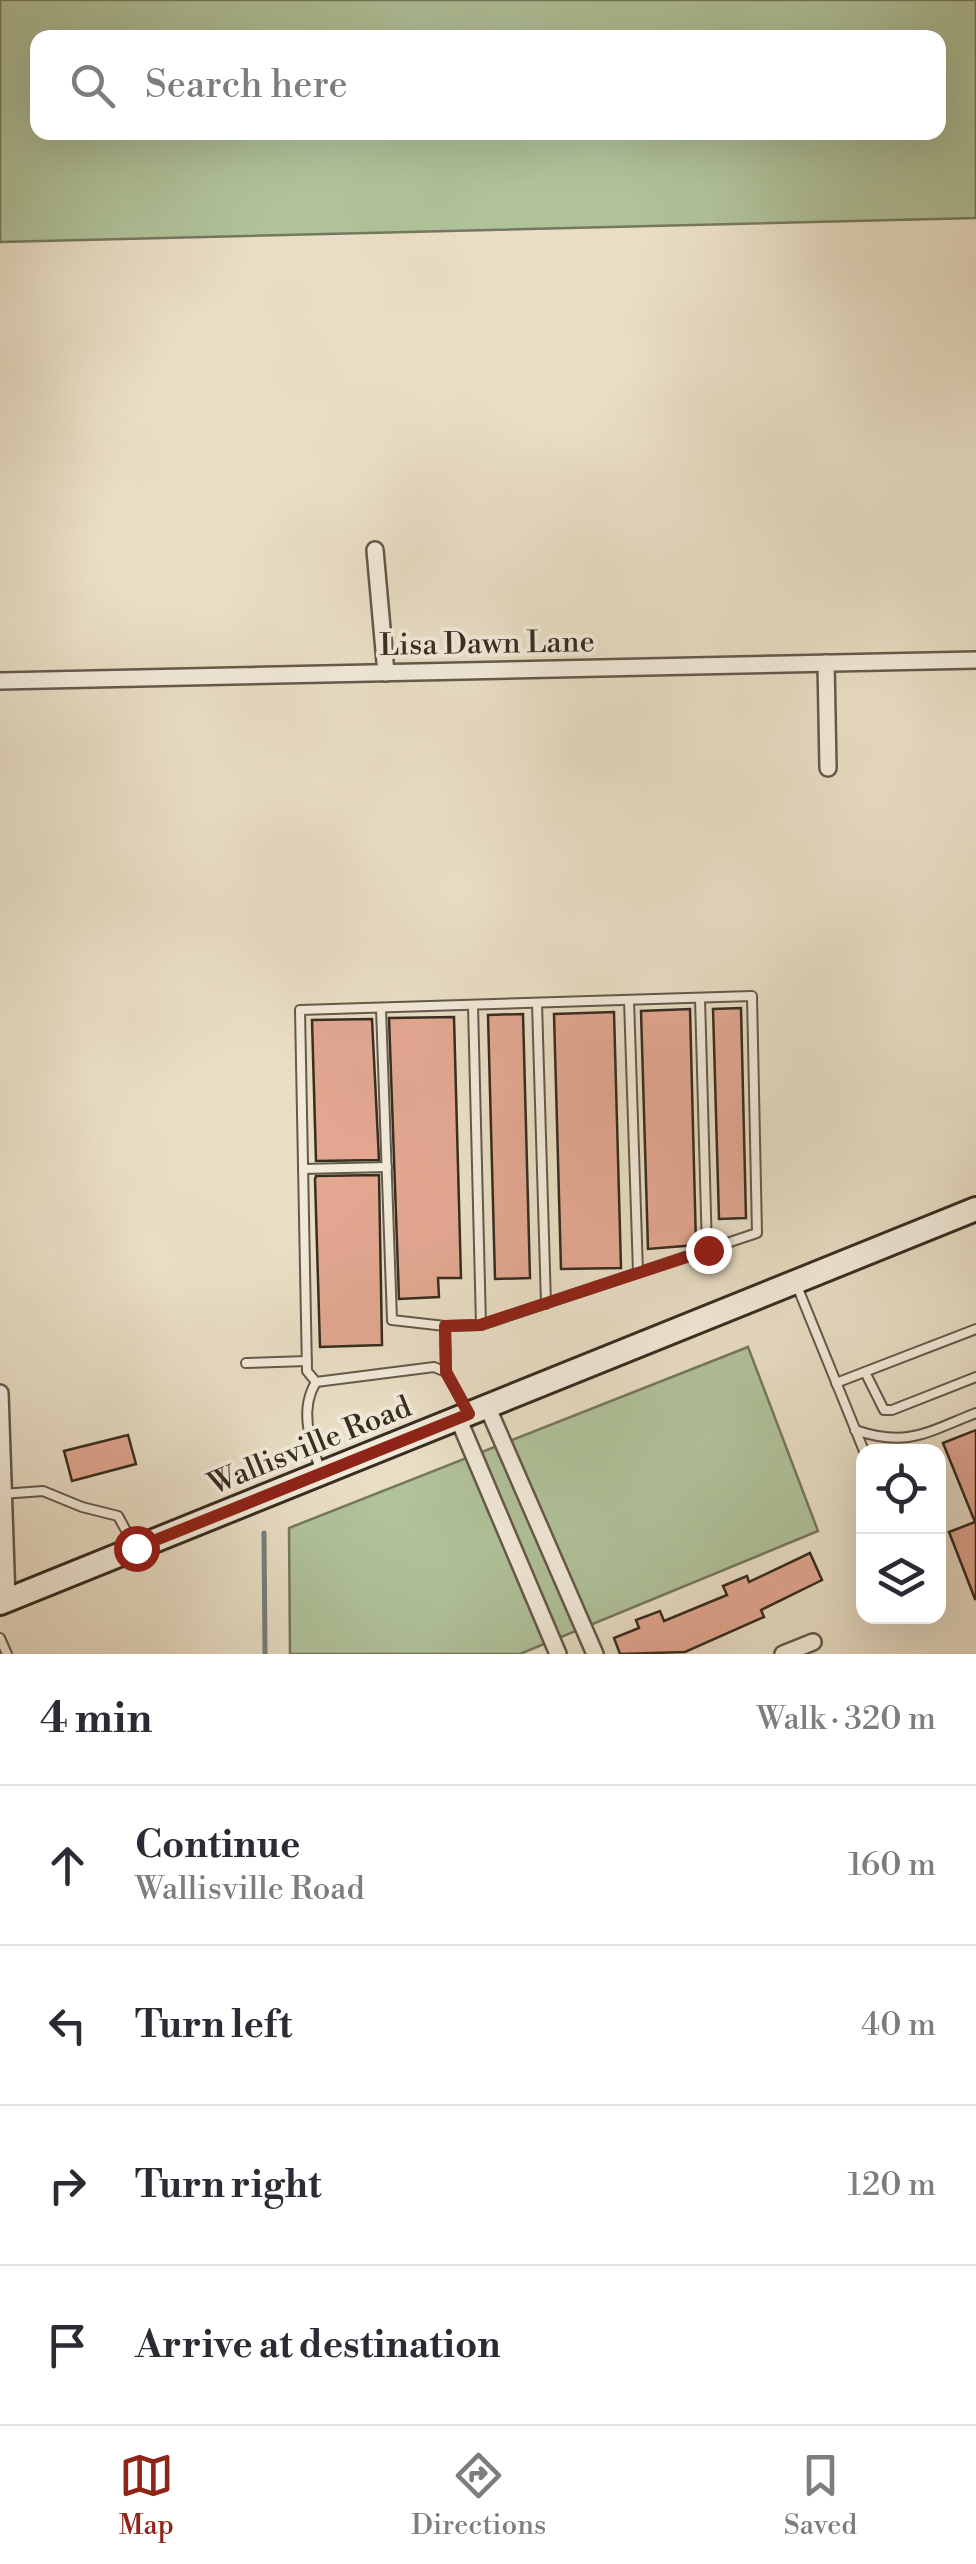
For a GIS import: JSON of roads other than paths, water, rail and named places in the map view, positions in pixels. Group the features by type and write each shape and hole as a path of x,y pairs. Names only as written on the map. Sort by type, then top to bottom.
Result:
{"main road":[{"name":"Wallisville Road","path":"4,1602 976,1209"}],"street":[{"path":"375,550 386,673"},
{"name":"Lisa Dawn Lane","path":"0,682 976,660"},
{"path":"826,662 828,768"},
{"path":"0,1394 4,1602"},
{"path":"471,1413 558,1654"},
{"path":"471,1413 594,1654"},
{"path":"783,1654 813,1642"}],"lane":[{"path":"316,1382 307,1372 300,1010 752,996 757,1233 480,1325 392,1320 381,1008"},
{"path":"700,998 708,1250"},
{"path":"628,1000 638,1272"},
{"path":"537,1003 546,1304"},
{"path":"473,1005 480,1325"},
{"path":"303,1170 386,1167"},
{"path":"795,1282 861,1444"},
{"path":"445,1326 446,1372 471,1413"},
{"path":"836,1383 976,1329"},
{"path":"246,1363 307,1361"},
{"path":"316,1382 434,1367 446,1372"},
{"path":"865,1372 884,1410 976,1377"},
{"path":"316,1382 307,1397 309,1435 321,1474"},
{"path":"855,1430 902,1440 976,1413"},
{"path":"2,1494 43,1492 118,1516 136,1548"},
{"path":"0,1638 7,1654"}],"waterway":[{"path":"264,1533 265,1654"}]}
